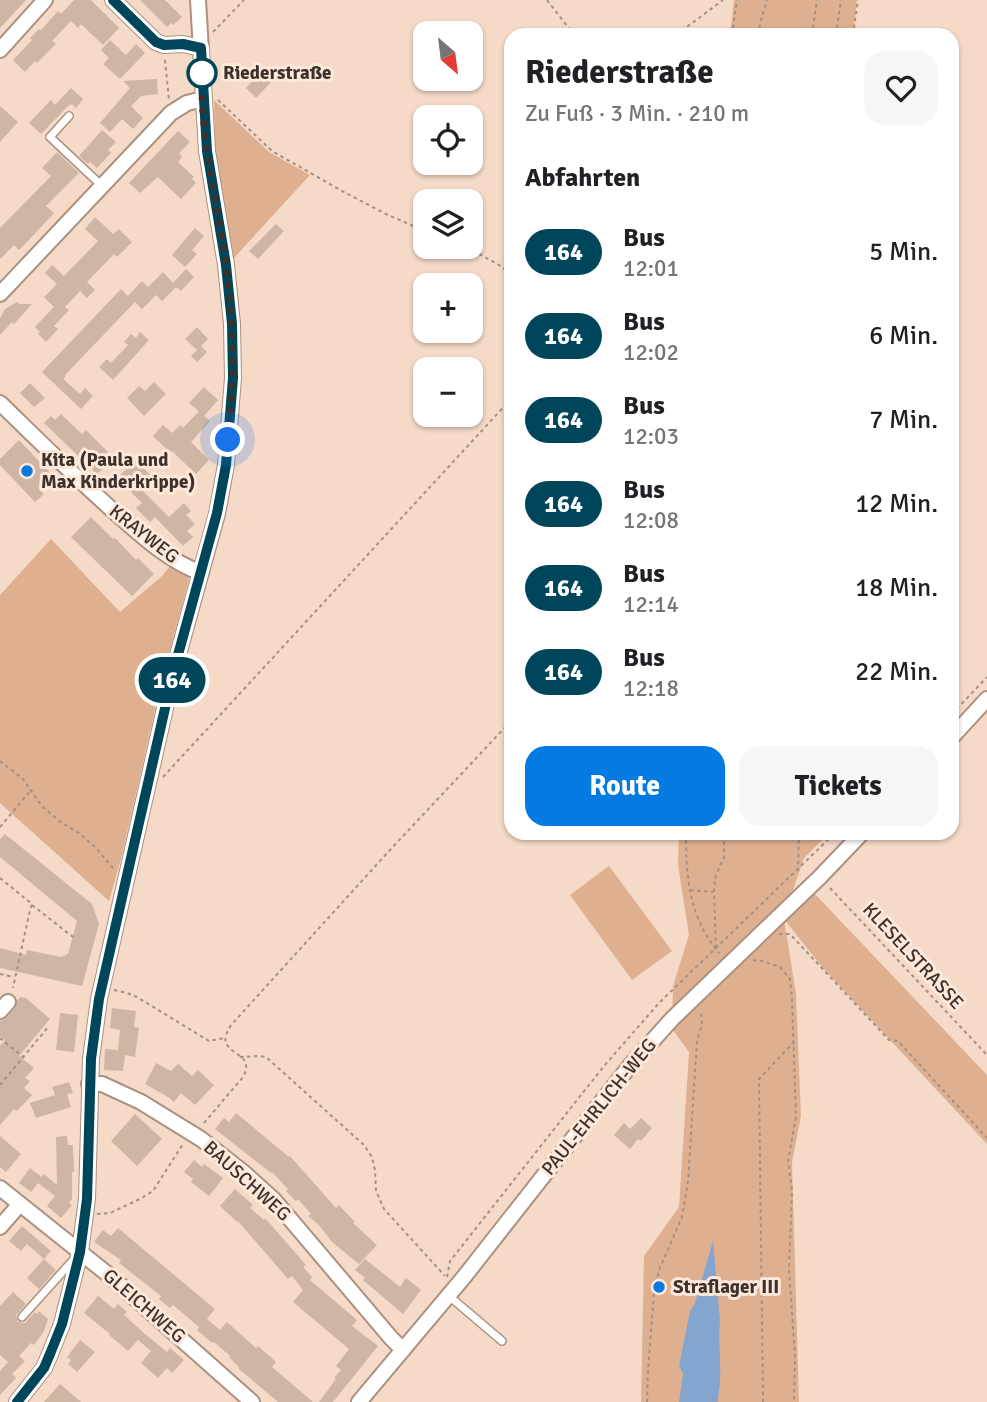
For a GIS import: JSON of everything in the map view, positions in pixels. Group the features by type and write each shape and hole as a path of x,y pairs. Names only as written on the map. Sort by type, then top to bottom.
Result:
{"street":[{"path":"0,50 45,0"},
{"path":"113,0 156,42 164,45 200,41"},
{"path":"17,1402 44,1368 50,1354 62,1324 80,1252 86,1213 89,1157 89,1084 99,999 173,673 217,513 226,465 233,378 232,324 226,265 207,151 198,0"},
{"path":"0,294 171,113 187,103 203,99"},
{"name":"KRAYWEG","path":"0,403 88,489 146,540 187,568 201,573"},
{"path":"959,729 987,699"},
{"name":"PAUL-EHRLICH-WEG","path":"359,1402 452,1291 629,1067 673,1019 855,840"},
{"name":"BAUSCHWEG","path":"89,1084 102,1084 141,1102 192,1133 243,1172 274,1200 404,1350"},
{"name":"GLEICHWEG","path":"0,1188 110,1276 252,1402"},
{"path":"0,1227 20,1205"}],"lane":[{"path":"69,116 50,137 102,186"},
{"path":"22,1317 80,1252"},
{"path":"452,1291 502,1341"}],"path":[{"path":"200,41 213,32 244,0"},
{"path":"547,0 568,28"},
{"path":"685,28 723,0"},
{"path":"733,28 737,0"},
{"path":"759,28 766,0"},
{"path":"813,28 817,0"},
{"path":"837,28 841,0"},
{"path":"854,28 858,0"},
{"path":"164,45 171,113"},
{"path":"203,99 213,96 272,151 342,191 413,226"},
{"path":"483,256 504,269"},
{"path":"163,776 504,407"},
{"path":"959,707 987,677"},
{"path":"86,1213 110,1213 147,1195 156,1186 192,1133 243,1077 247,1069 246,1062 228,1046 225,1038 232,1024 389,850 504,728"},
{"path":"0,761 23,779 41,805 95,847 112,866 123,889"},
{"path":"0,827 32,789"},
{"path":"686,840 686,869 693,909 716,949 732,962 762,961 780,967 790,979 796,1117 788,1161 792,1191 789,1270 795,1355 794,1402"},
{"path":"716,949 715,878 724,857 724,840"},
{"path":"799,840 798,870 808,888"},
{"name":"KLESELSTRASSE","path":"820,877 987,1055"},
{"path":"0,878 73,937"},
{"path":"690,890 714,892"},
{"path":"4,1006 15,978 32,904"},
{"path":"774,935 790,934 889,1040 898,1041 987,1138"},
{"path":"0,974 15,978"},
{"path":"105,988 137,998 209,1041 225,1038"},
{"path":"647,1402 654,1293 659,1269 682,1217 688,1182 697,1040 702,1025 701,1007 696,997"},
{"path":"0,1085 49,1026"},
{"path":"0,1038 23,1058"},
{"path":"763,1402 758,1079 794,1042"},
{"path":"240,1057 265,1057 364,1145 372,1157 376,1191 384,1209 452,1291"}],"shaded area":[{"path":"734,0 857,0 854,28 731,28"},
{"path":"214,100 269,152 310,175 233,259 215,156"},
{"path":"51,539 120,612 170,566 187,575 189,580 163,675 109,901 0,803 0,595"},
{"path":"679,840 822,840 804,858 784,916 813,892 987,1075 987,1144 822,967 784,919 796,994 801,1116 792,1162 799,1402 641,1402 644,1256 679,1207 689,1052 672,1029 673,986 689,935 678,865"},
{"path":"609,866 672,951 632,980 570,895"}],"water":[{"path":"713,1241 720,1321 718,1402 679,1402 683,1374 679,1366 690,1311 695,1303"}],"building":[{"path":"0,0 26,0 0,28"},
{"path":"74,0 91,0 119,28 103,45 81,24 78,28 71,21 52,41 56,44 25,72 13,60 39,29 41,30 58,11 61,14"},
{"path":"140,0 165,0 182,17 167,27"},
{"path":"110,40 126,55 136,44 145,53 120,79 103,64 109,58 101,50"},
{"path":"263,70 273,80 256,98 246,88"},
{"path":"157,79 158,94 141,96 131,106 143,118 133,129 122,119 110,132 100,123 130,88 123,81"},
{"path":"71,88 83,99 76,108 72,104 68,106 41,134 29,123 51,100 55,105"},
{"path":"0,106 18,122 0,142"},
{"path":"102,130 116,142 108,150 111,153 97,168 79,156"},
{"path":"178,131 190,142 179,153 182,157 178,162 194,177 192,179 196,183 181,199 158,177 140,193 129,183"},
{"path":"57,152 79,173 46,206 54,213 19,250 14,245 0,259 0,228 51,176 42,168"},
{"path":"95,217 113,234 119,229 132,242 117,257 114,254 87,282 95,290 87,298 80,291 65,307 69,310 54,326 58,329 46,342 35,327 54,307 44,297 57,284 45,273 52,265 64,276 98,241 85,229"},
{"path":"276,224 284,231 258,259 249,251"},
{"path":"195,228 204,236 192,250 197,254 185,267 172,255"},
{"path":"186,269 194,277 181,291 176,287 162,301 156,295 142,309 135,302 65,375 63,379 80,394 85,388 93,396 81,409 42,372 121,289 128,296 142,281 148,287 163,272 173,283"},
{"path":"17,302 32,304 0,335 0,318 5,309"},
{"path":"197,327 208,339 201,346 207,352 197,362 191,356 197,350 185,339"},
{"path":"140,332 149,340 113,380 99,367 107,359 111,363 128,345 124,342 131,334 136,338"},
{"path":"154,382 166,394 144,416 127,398 139,386 145,391"},
{"path":"30,383 45,398 34,407 20,393"},
{"path":"204,387 218,400 204,416 189,403"},
{"path":"199,411 210,421 191,442 209,460 196,474 153,436 163,425 172,433 180,425 183,428"},
{"path":"61,414 82,434 86,430 108,452 99,460 106,466 97,474 44,423 51,416 55,420"},
{"name":"Kita (Paula und Max Kinderkrippe)","path":"19,440 54,477 40,490 44,494 35,502 0,465 0,459"},
{"path":"136,460 150,475 138,486 169,517 184,503 191,511 186,515 195,524 187,531 193,537 183,546 155,517 150,522 136,508 142,503 117,478"},
{"path":"91,517 154,574 132,596 71,537"},
{"path":"5,834 92,904 99,924 82,986 0,968 0,948 26,955 27,950 61,957 68,954 77,921 0,857 0,839"},
{"path":"20,997 26,998 50,1019 19,1056 34,1068 25,1078 30,1081 24,1088 32,1095 0,1125 0,1046 5,1040 0,1036 0,1021 15,1008"},
{"path":"112,1008 136,1011 134,1027 139,1028 135,1057 125,1055 123,1071 104,1070 105,1049 118,1050 120,1030 110,1028"},
{"path":"60,1013 78,1015 74,1052 56,1050"},
{"path":"156,1063 171,1071 178,1064 192,1076 198,1070 214,1085 195,1105 181,1093 174,1102 145,1084"},
{"path":"69,1082 73,1093 67,1094 71,1107 36,1118 30,1103 55,1095 52,1087"},
{"path":"236,1113 290,1156 336,1208 339,1205 355,1222 353,1223 377,1245 359,1264 332,1242 308,1216 311,1214 298,1199 296,1201 286,1191 288,1189 272,1172 215,1129 224,1118 229,1122"},
{"path":"135,1114 162,1139 137,1166 111,1141"},
{"path":"641,1118 652,1128 630,1149 614,1135 624,1123 630,1129"},
{"path":"0,1136 21,1154 6,1172 0,1167"},
{"path":"67,1136 68,1145 73,1145 74,1172 72,1199 69,1203 72,1205 61,1218 47,1206 55,1196 38,1183 31,1192 19,1183 30,1168 42,1177 44,1174 57,1185 56,1137"},
{"path":"194,1160 223,1178 209,1196 191,1182 193,1179 184,1172"},
{"path":"235,1189 253,1205 250,1208 264,1220 265,1218 306,1265 303,1267 312,1277 310,1280 357,1320 352,1326 378,1346 333,1402 319,1402 336,1379 334,1378 341,1370 336,1366 349,1349 293,1302 303,1290 292,1276 288,1279 238,1221 220,1206"},
{"path":"22,1226 51,1251 44,1259 27,1244 21,1251 9,1241"},
{"path":"118,1228 215,1309 207,1319 220,1330 227,1322 256,1348 258,1346 276,1362 272,1367 313,1402 278,1402 238,1368 230,1356 197,1330 199,1327 173,1305 170,1308 159,1299 161,1296 119,1263 121,1260 94,1242 103,1230 111,1236"},
{"path":"44,1259 56,1270 39,1289 27,1278"},
{"path":"365,1259 400,1287 406,1278 421,1290 403,1314 355,1270"},
{"path":"13,1292 26,1304 16,1315 18,1322 25,1323 39,1311 48,1319 44,1331 34,1345 31,1343 19,1356 25,1361 12,1374 16,1378 0,1395 0,1371 8,1362 0,1355 0,1306"},
{"path":"98,1296 114,1309 118,1304 127,1312 124,1315 145,1334 167,1352 170,1348 184,1360 172,1373 167,1368 158,1378 141,1363 151,1351 138,1340 128,1351 84,1313"},
{"path":"80,1340 95,1352 77,1372 68,1364 71,1360 67,1357"},
{"path":"60,1384 81,1402 44,1402"}],"bus line":[{"name":"164","path":"17,1402 44,1368 50,1354 62,1324 80,1252 87,1199 89,1084 99,999 173,673 217,513 226,465 231,414 232,324 226,265 207,151 201,48 156,42 113,0"}],"place":[{"name":"Riederstraße","path":"202,73"},
{"name":"Kita (Paula und Max Kinderkrippe)","path":"27,471"},
{"name":"Straflager III","path":"659,1287"}],"route":[{"path":"202,73 207,151 226,265 232,324 233,378 228,440"}]}
